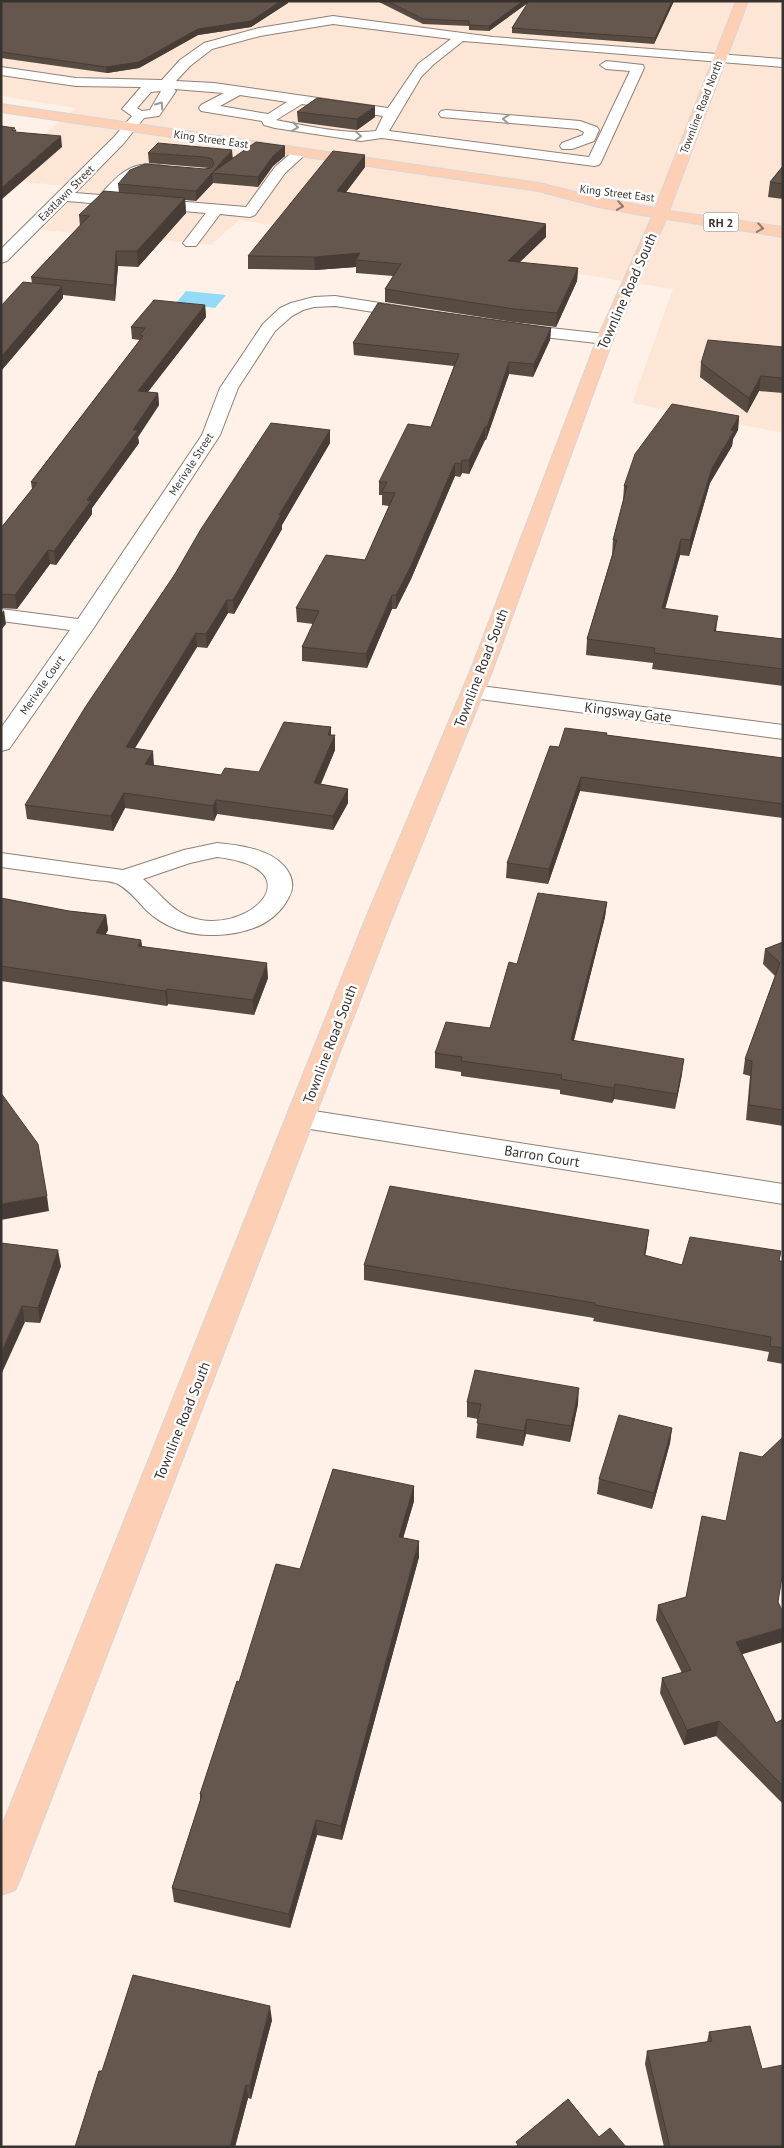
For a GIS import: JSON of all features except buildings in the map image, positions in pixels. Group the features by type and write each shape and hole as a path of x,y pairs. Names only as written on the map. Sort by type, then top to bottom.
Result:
{"main road":[{"name":"Townline Road North","path":"660,203 742,1"},
{"name":"King Street East","path":"1,108 538,187 590,188 636,195"},
{"name":"King Street East","path":"538,187 570,197 660,203"},
{"path":"660,203 682,202"},
{"name":"RH 2","path":"660,203 783,232"},
{"name":"Townline Road South","path":"1,1877 378,920 473,692 605,339 656,225 660,203"},
{"name":"RH 2","path":"699,205 783,218"}],"street":[{"path":"164,85 185,63 208,46 259,32 333,20 543,46 783,63"},
{"path":"382,134 391,113 428,62 451,48 460,37"},
{"path":"270,118 269,122 275,124 361,137 382,134 594,162 638,68 593,64"},
{"path":"1,71 76,82 164,85 237,91 391,113"},
{"name":"Eastlawn Street","path":"1,258 131,127 140,115 154,113 169,92 164,85"},
{"path":"237,91 206,108 270,118 299,100"},
{"path":"446,114 580,124 592,130 589,138 574,144 549,148 467,144"},
{"path":"467,144 478,140 539,141"},
{"path":"555,142 574,144"},
{"path":"63,196 250,212 280,170 301,152"},
{"path":"103,200 128,173 144,168 180,171"},
{"path":"135,203 151,186 171,184"},
{"path":"180,206 191,193"},
{"path":"191,243 216,209"},
{"path":"10,230 27,232"},
{"name":"Merivale Street","path":"84,626 212,434 229,388 269,328 286,312 297,306 314,302 335,301 429,316"},
{"path":"494,326 605,339"},
{"path":"1,615 84,626"},
{"name":"Merivale Court","path":"1,744 84,626"},
{"name":"Kingsway Gate","path":"473,692 783,732"},
{"path":"1,860 124,877 148,871 196,852 217,850 239,851 258,858 272,867 279,879 280,892 273,906 260,916 229,926 202,927 182,923 166,916 141,890 124,877"},
{"name":"Barron Court","path":"301,1118 783,1194"}],"shaded area":[{"path":"1,1 783,1 783,433 632,403 673,289 239,220 211,245 42,230 81,188 1,179 1,170 76,108 1,96"}],"water":[{"path":"186,291 226,295 215,308 176,303"}]}
